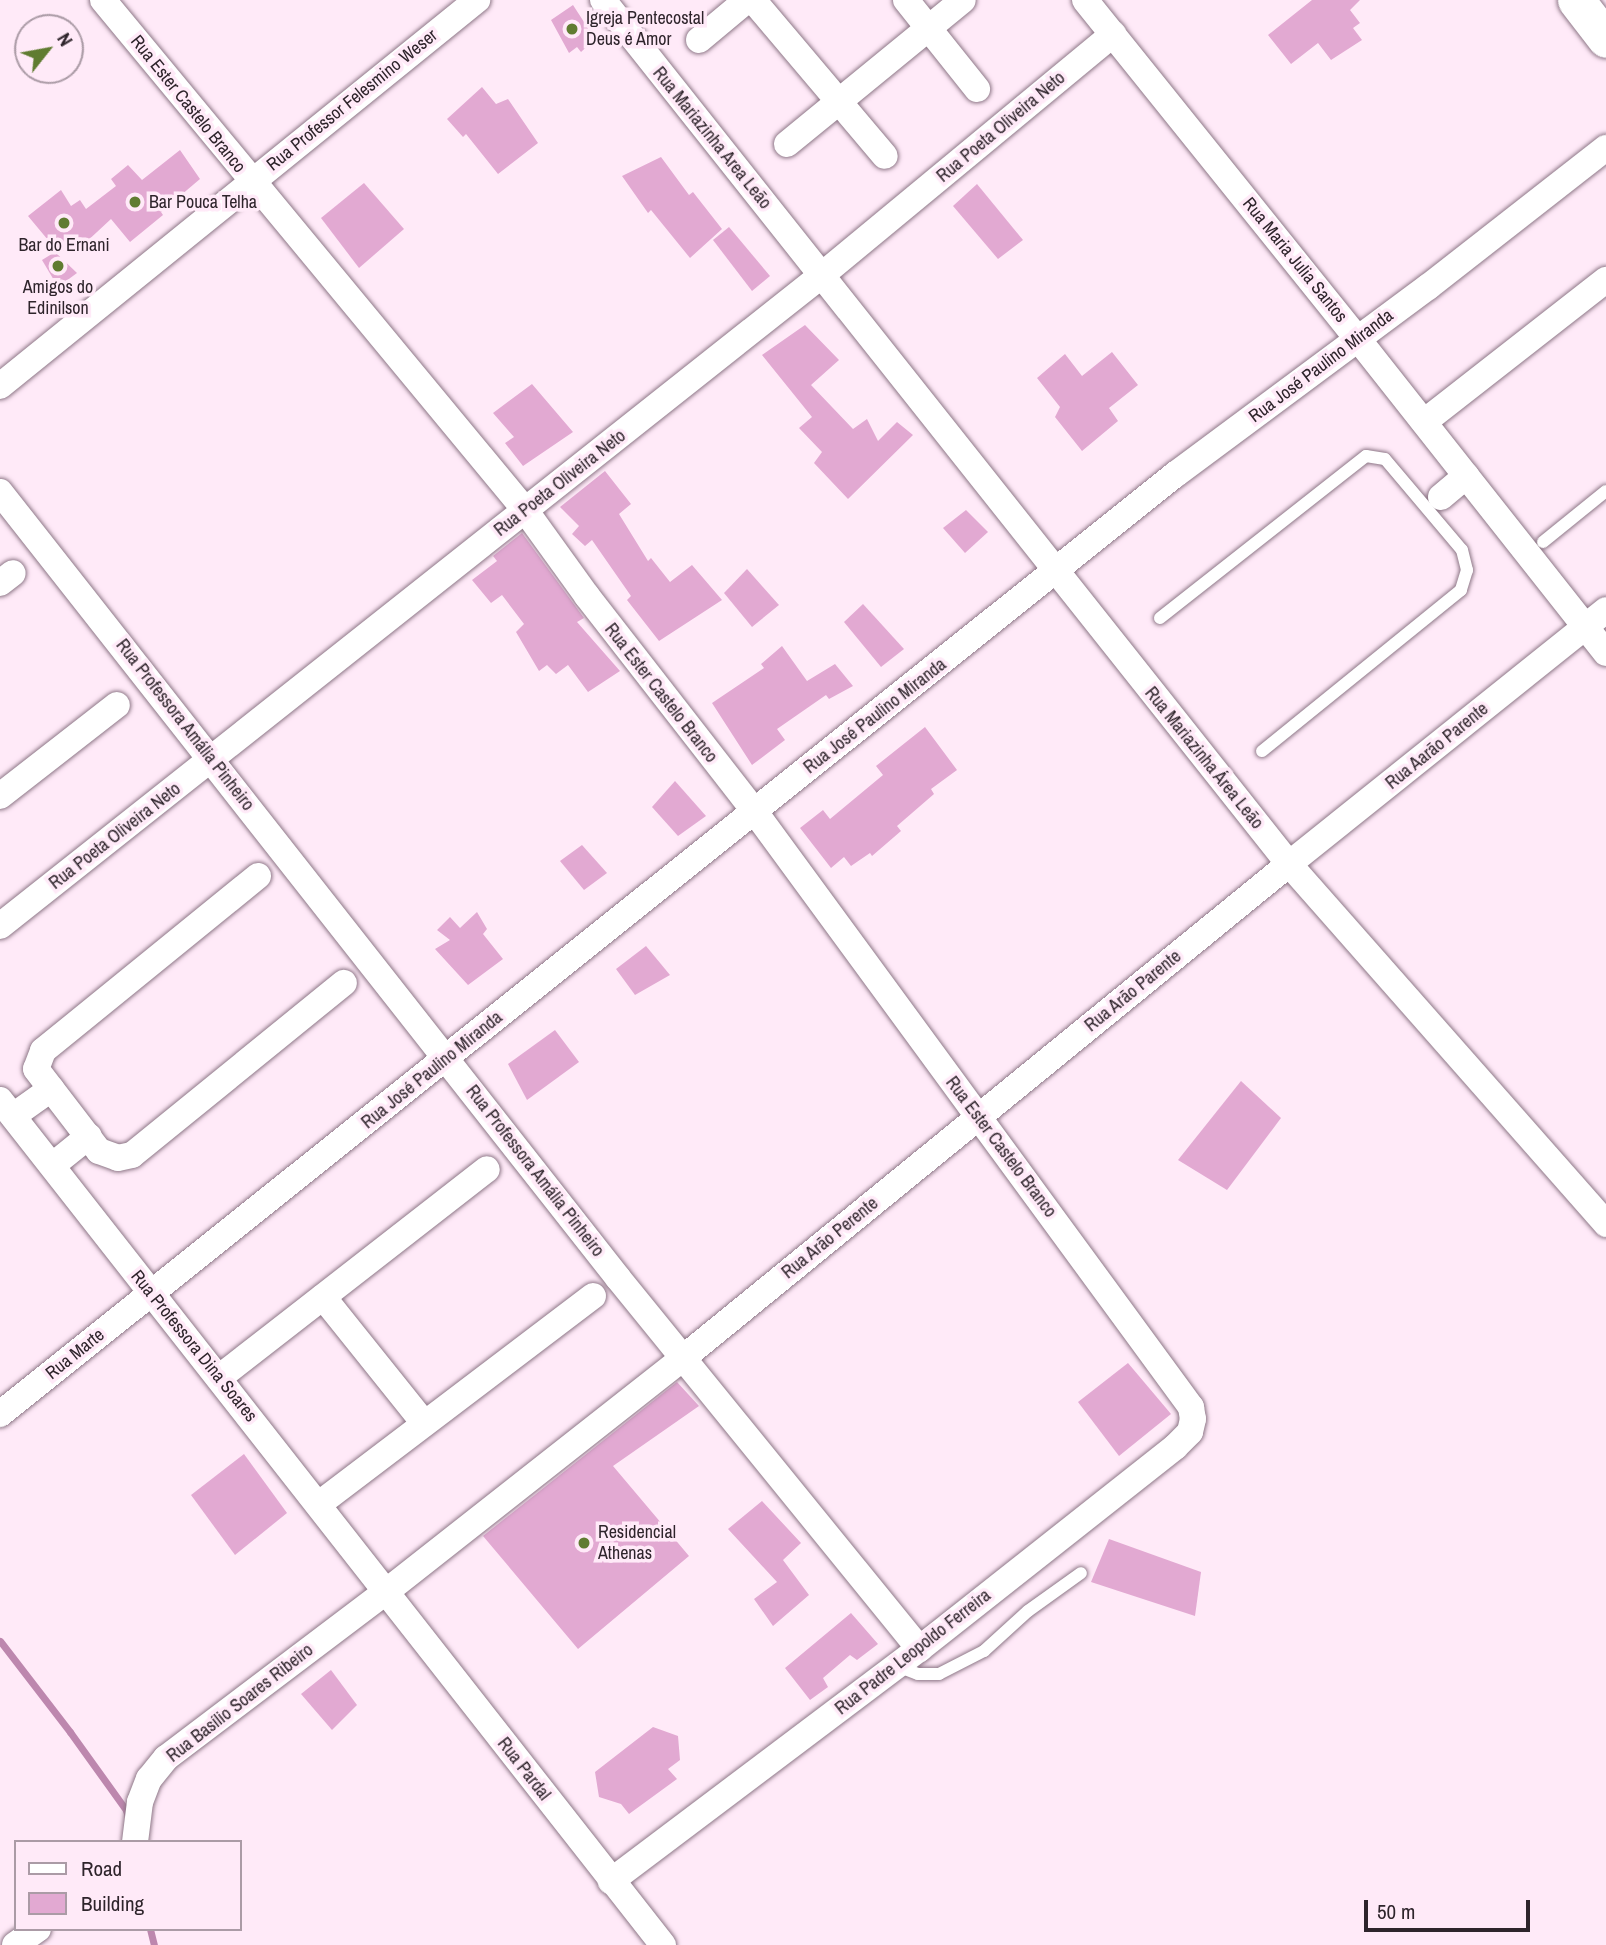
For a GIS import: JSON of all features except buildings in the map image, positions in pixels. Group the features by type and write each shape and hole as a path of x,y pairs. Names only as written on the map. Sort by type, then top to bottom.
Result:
{"street":[{"name":"Rua Ester Castelo Branco","path":"103,0 526,510 587,596 755,812 1191,1407"},
{"name":"Rua Mariazinha Area Leão","path":"603,0 822,275"},
{"path":"699,40 747,0"},
{"path":"753,0 885,156"},
{"path":"906,0 977,89"},
{"path":"787,144 963,0"},
{"name":"Rua Maria Julia Santos","path":"1085,0 1465,476 1534,548 1584,627 1606,653"},
{"path":"1576,0 1606,39"},
{"name":"Rua Professor Felesmino Weser","path":"0,386 462,4"},
{"name":"Rua Poeta Oliveira Neto","path":"0,926 822,275 1113,34"},
{"name":"Rua José Paulino Miranda","path":"150,1293 1176,474 1358,339 1606,148"},
{"name":"Rua Mariazinha Área Leão","path":"822,275 1289,864 1606,1224"},
{"path":"1424,422 1606,280"},
{"path":"1433,503 1465,476"},
{"name":"Rua Professora Amália Pinheiro","path":"0,492 683,1359 919,1648"},
{"name":"Rua Aarão Parente","path":"1289,864 1606,610"},
{"path":"0,796 117,705"},
{"name":"Rua Arão Parente","path":"977,1118 1289,864"},
{"path":"258,876 43,1051 36,1069 99,1150 118,1158 132,1155 344,983"},
{"path":"6,1108 51,1089"},
{"name":"Rua Professora Dina Soares","path":"6,1108 387,1591"},
{"name":"Rua Arão Perente","path":"683,1359 977,1118"},
{"path":"53,1166 89,1136"},
{"path":"220,1377 487,1169"},
{"name":"Rua Marte","path":"0,1414 150,1293"},
{"path":"319,1504 593,1296"},
{"path":"323,1297 424,1423"},
{"path":"387,1591 683,1359"},
{"name":"Rua Padre Leopoldo Ferreira","path":"611,1881 896,1666 1175,1447 1190,1432 1193,1419 1191,1407"},
{"name":"Rua Basílio Soares Ribeiro","path":"135,1840 140,1802 149,1779 166,1758 387,1591"},
{"name":"Rua Pardal","path":"387,1591 663,1945"},
{"path":"15,1945 35,1931"}],"lane":[{"path":"1160,618 1366,456 1385,458 1433,503 1462,550 1467,570 1461,590 1262,751"},
{"path":"1534,548 1606,491"},
{"path":"896,1666 918,1674 939,1674 984,1651 1028,1611 1081,1573"}],"waterway":[{"path":"0,1641 70,1732 126,1810 128,1817"},
{"path":"150,1931 154,1945"}],"place":[{"name":"Igreja Pentecostal Deus é Amor","path":"572,29"},
{"name":"Bar Pouca Telha","path":"135,202"},
{"name":"Bar do Ernani","path":"64,223"},
{"name":"Amigos do Edinilson","path":"58,266"},
{"name":"Residencial Athenas","path":"584,1543"}]}
